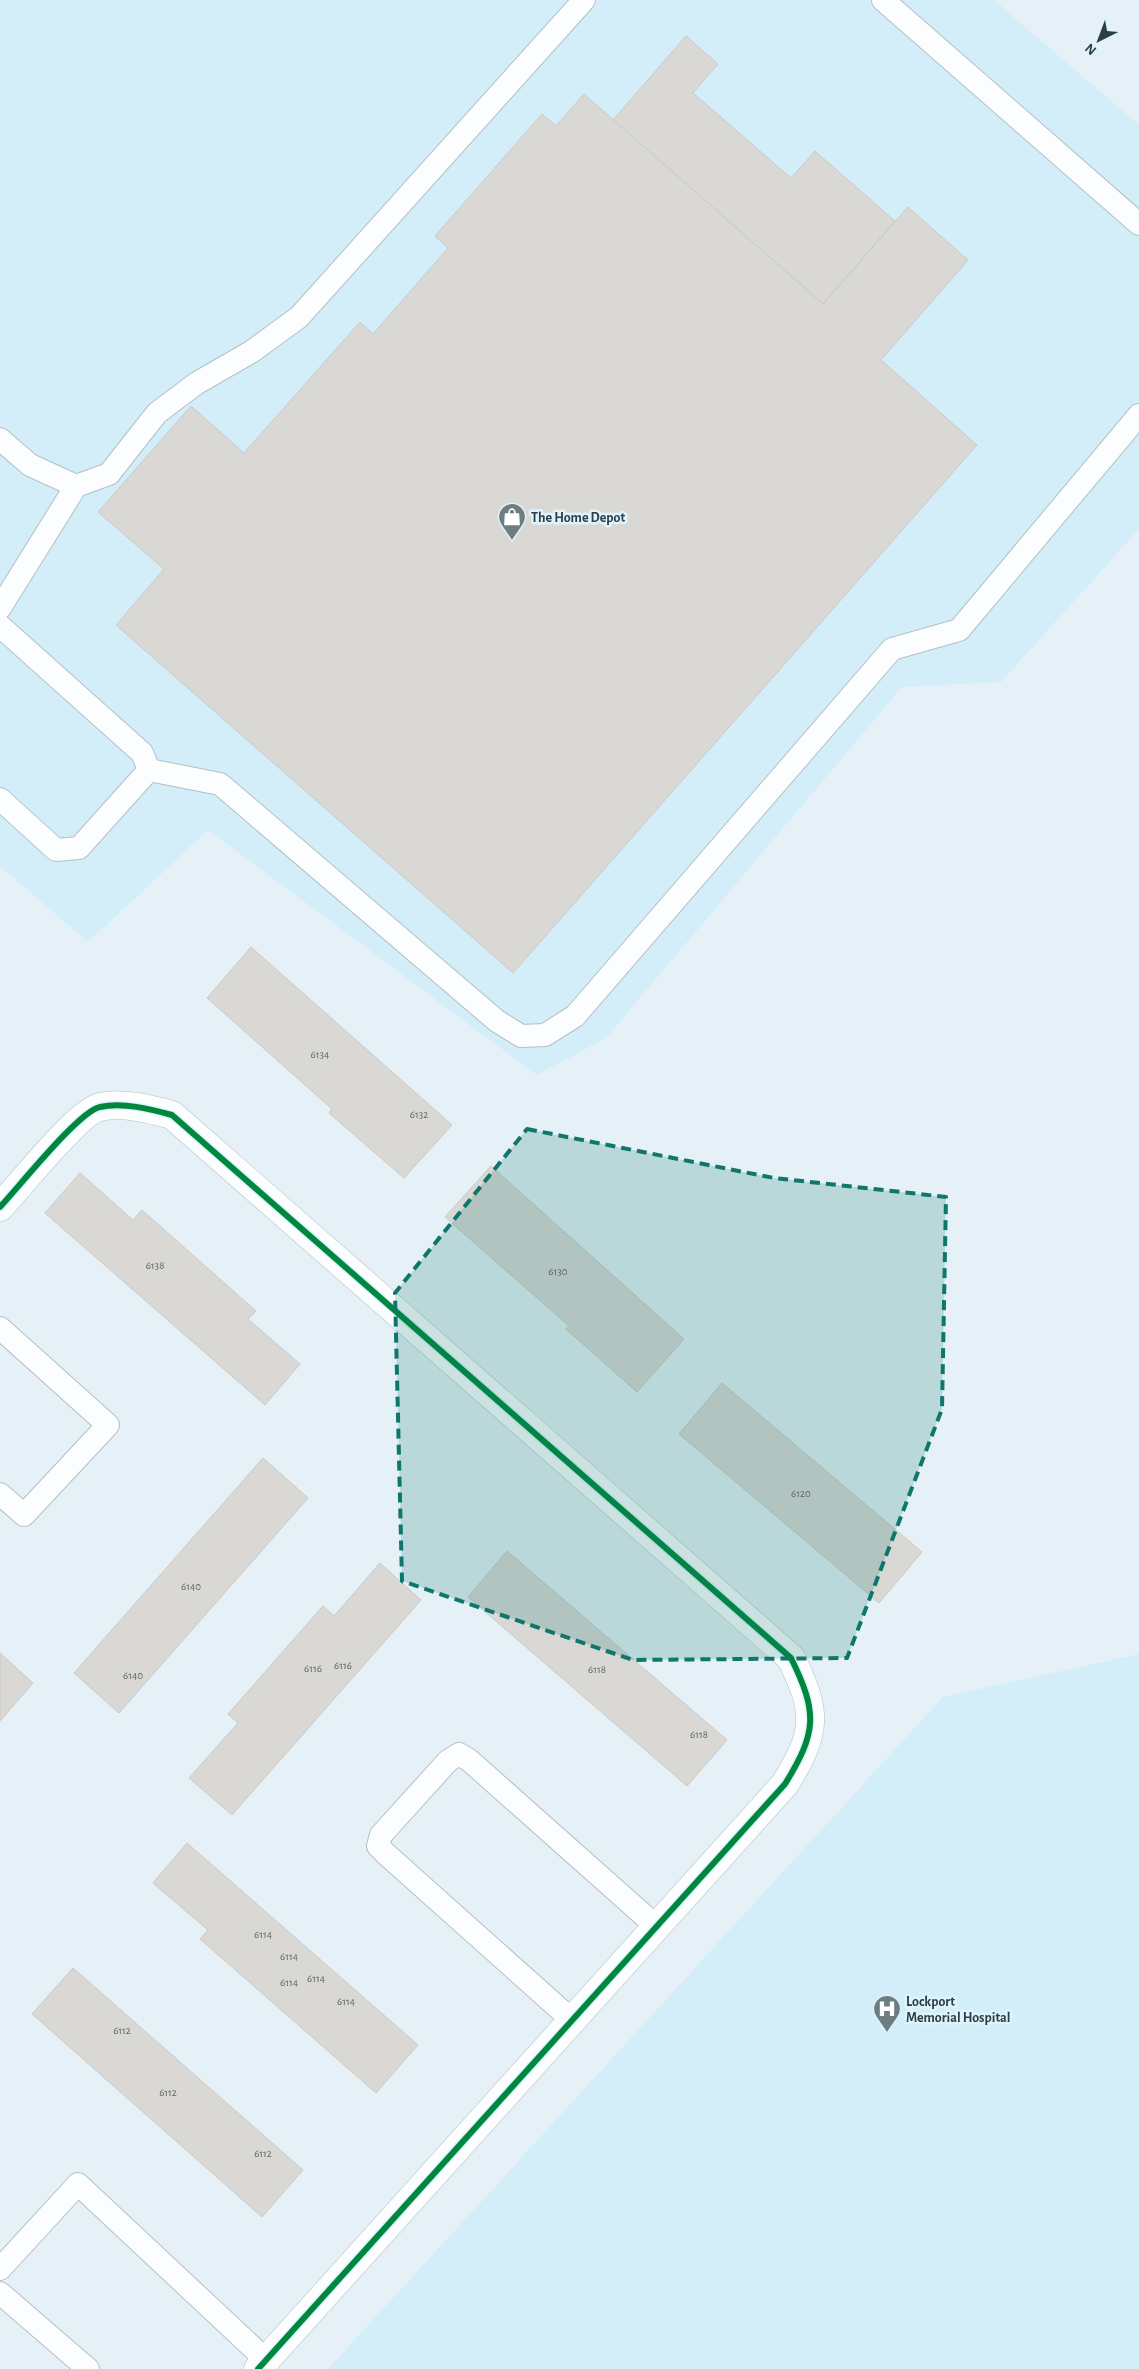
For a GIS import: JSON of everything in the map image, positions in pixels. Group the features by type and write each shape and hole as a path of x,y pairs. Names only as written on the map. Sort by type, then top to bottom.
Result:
{"street":[{"path":"0,1207 74,1125 98,1107 151,1109 172,1115 791,1658 806,1690 811,1726 804,1754 785,1784 262,2365"}],"lane":[{"path":"0,608 76,486 110,474 157,413 197,384 251,352 299,317 584,0"},
{"path":"883,0 1139,224"},
{"path":"149,770 220,784 497,1020 521,1036 544,1035 575,1016 892,649 959,630 1139,415"},
{"path":"0,439 30,464 76,486"},
{"path":"0,626 142,753 149,770"},
{"path":"0,799 56,850 79,848 149,770"},
{"path":"0,1328 108,1425 24,1515 0,1494"},
{"path":"572,2021 386,1854 378,1846 380,1835 448,1761 459,1754 469,1760 657,1927"},
{"path":"0,2269 78,2184 262,2365"},
{"path":"0,2293 88,2369"}],"highlighted area":[{"path":"527,1129 774,1178 946,1197 942,1409 847,1658 633,1660 402,1581 395,1293"}],"shaded area":[{"path":"0,0 994,0 1139,125 1139,529 1001,682 902,687 606,1038 537,1075 208,830 88,942 0,866"},
{"name":"Lockport Memorial Hospital","path":"1139,1654 1139,2369 328,2369 943,1697"}],"building":[{"path":"686,36 718,64 693,93 791,178 815,151 895,221 823,304 613,120"},
{"name":"The Home Depot","path":"584,94 823,304 908,207 968,260 881,360 977,445 513,973 116,625 164,569 98,512 191,406 244,453 360,322 373,334 448,248 435,236 542,114 556,126"},
{"path":"251,947 452,1125 404,1178 329,1113 332,1109 207,998"},
{"path":"491,1166 684,1339 637,1392 566,1329 569,1326 445,1217"},
{"path":"80,1173 133,1220 142,1210 256,1311 248,1319 300,1364 265,1405 45,1213"},
{"path":"722,1383 922,1552 879,1603 679,1434"},
{"path":"263,1458 308,1498 119,1713 74,1673"},
{"path":"507,1551 727,1740 687,1786 468,1597"},
{"path":"380,1563 421,1600 232,1815 189,1778 238,1723 228,1714 323,1606 334,1616"},
{"path":"0,1653 33,1683 0,1721"},
{"path":"187,1843 418,2045 376,2093 200,1939 208,1930 153,1883"},
{"path":"73,1968 303,2170 262,2217 32,2014"}],"cycle path":[{"path":"0,1207 64,1135 90,1112 100,1107 118,1105 172,1115 791,1658 806,1694 810,1722 808,1736 796,1766 785,1784 258,2369"}],"place":[{"name":"The Home Depot","path":"512,541"},
{"name":"Lockport Memorial Hospital","path":"887,2033"}]}
